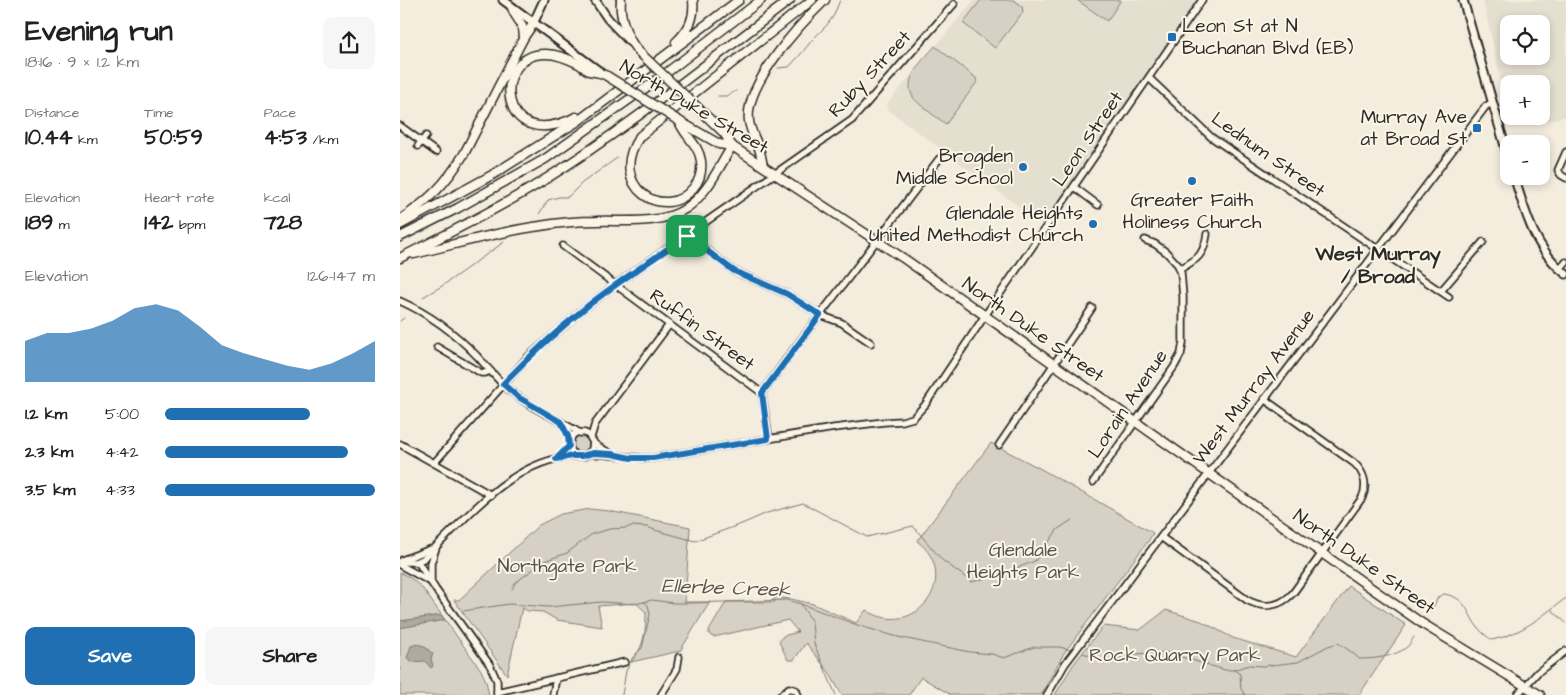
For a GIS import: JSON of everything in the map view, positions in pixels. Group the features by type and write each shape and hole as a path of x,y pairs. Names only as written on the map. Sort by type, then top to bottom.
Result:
{"highway":[{"path":"400,258 514,230 597,220 651,219 672,216 685,209 697,199 732,146 724,134 632,44 621,11 622,0"},
{"path":"670,51 688,29 694,13 693,0"},
{"path":"400,225 492,175 578,121 739,0"},
{"path":"400,237 458,208 545,160 661,77 762,0"},
{"path":"400,258 540,182 612,134 790,0"},
{"path":"679,121 682,130 693,142 699,153 701,165 699,179 690,192 682,198 668,202 656,201 640,192 630,174 629,159 632,148 640,136 812,0"},
{"path":"763,165 749,120 750,103 755,90 773,60 825,0"},
{"path":"512,8 514,14 522,23 524,37"},
{"path":"400,220 432,196 456,167 524,37 533,24"},
{"path":"599,71 589,71 573,61 554,55 533,56 520,65 511,78 510,98 512,107 518,116 527,122 542,127 556,126 563,123 605,100"},
{"name":"North Duke Street","path":"599,71 719,144 732,146 877,240 1423,624 1540,695"}],"main road":[{"name":"North Duke Street","path":"503,0 599,71"},
{"path":"533,24 544,0"},
{"path":"595,0 608,19 632,44"},
{"path":"1463,0 1502,135"},
{"path":"1517,185 1529,224 1542,248 1563,272"}],"street":[{"name":"Leon Street","path":"768,439 913,418 925,405 1202,0"},
{"name":"Ruby Street","path":"434,462 527,358 590,304 852,120 954,4"},
{"name":"Lednum Street","path":"1149,78 1211,137 1449,296"},
{"name":"West Murray Avenue","path":"1047,695 1065,664 1208,473 1486,106 1492,103"},
{"path":"400,126 420,144 436,152"},
{"path":"420,144 426,136"},
{"path":"1566,152 1558,170 1566,178"},
{"path":"762,393 939,159"},
{"path":"1074,187 1098,205"},
{"path":"1145,240 1166,252 1180,269 1194,262 1202,254 1207,234"},
{"path":"687,236 734,271 787,294 820,315 842,323 871,343"},
{"path":"1441,292 1483,242"},
{"name":"Ruffin Street","path":"563,246 762,393 768,439"},
{"path":"1563,272 1566,262"},
{"name":"Lorain Avenue","path":"1093,482 1174,367 1181,354 1183,343 1183,297 1180,269"},
{"path":"400,301 430,317 454,334 518,397 592,439 612,454"},
{"path":"999,445 1092,308"},
{"path":"556,459 570,444 574,435 595,424 669,325"},
{"path":"436,347 481,373 490,371"},
{"path":"1161,537 1247,600 1262,606 1279,604 1287,599 1322,553 1362,498 1365,489 1364,476 1354,463 1264,399"},
{"path":"561,422 568,436 571,451 576,456"},
{"path":"589,454 593,447 592,439 595,424"},
{"path":"400,562 418,562 424,559 508,480 529,468 556,459 589,454 653,458 768,439"},
{"path":"400,444 491,495"},
{"path":"400,562 437,546"},
{"path":"431,582 431,562 437,546"},
{"path":"400,562 431,582"},
{"path":"418,562 490,665 496,681 497,694 625,662"},
{"path":"1517,695 1545,666 1566,651"},
{"path":"661,695 677,669 680,657"},
{"path":"553,695 556,678"},
{"path":"781,695 788,688 796,690 798,695"}],"shaded area":[{"name":"Brogden Middle School","path":"974,0 1197,0 1043,225 887,109 887,104"},
{"path":"1483,0 1566,0 1566,116 1550,120 1550,75 1500,75 1500,77"},
{"path":"441,615 445,620 400,628 400,621"},
{"path":"417,644 424,646 433,654 431,659 433,666 431,668 425,661 413,662 407,658 411,646"}],"green space":[{"path":"981,0 1014,0 1022,6 1023,12 995,48 963,23"},
{"path":"1077,0 1121,0 1107,21"},
{"path":"935,46 976,78 977,82 946,124 918,103 910,90 912,76 920,63"},
{"path":"581,434 588,437 591,444 588,451 581,454 574,451 571,444 574,437"},
{"name":"Glendale Heights Park","path":"991,443 1041,469 1153,533 1064,653 1041,695 951,695 921,677 909,695 842,695 828,671 806,643 794,660 788,660 779,642 783,636 798,632 788,620 714,637 709,634 726,602 775,602 773,597 791,599 813,604 856,623 866,610 884,618 902,618 916,611 927,601 934,587 935,571 930,555 917,541"},
{"name":"Northgate Park","path":"590,509 690,527 685,602 710,602 680,651 631,662 639,651 645,626 646,612 636,603 598,606 602,627 557,620 543,612 528,611 522,608 507,675 454,600 459,600 539,525 561,514"},
{"path":"400,572 412,579 423,589 481,670 489,695 400,695"},
{"name":"Rock Quarry Park","path":"1349,586 1406,625 1359,695 1055,695 1073,665 1103,626 1140,630 1166,610 1201,621 1233,638 1296,657"}],"waterway":[{"path":"778,68 789,67 800,55 827,25 834,15 840,0"},
{"path":"718,96 726,96 736,91"},
{"path":"539,214 548,200 568,197 582,183 617,158"},
{"path":"423,297 442,286 504,242"},
{"path":"400,321 404,318"},
{"path":"512,589 515,583 544,561 567,553 592,534 631,526 647,527 695,541 767,513 803,503 867,537 913,526 942,560 972,582 1004,573 1035,561 1058,529 1072,520"},
{"name":"Ellerbe Creek","path":"1431,612 1438,597 1444,594 1452,596 1466,607 1479,629 1492,640 1523,629 1566,598"},
{"name":"Ellerbe Creek","path":"463,611 509,604 549,607 601,602 635,604 652,600 674,603 787,600 860,626 898,637 970,652 992,654 1004,658 1034,647 1060,647 1070,650"},
{"path":"622,695 626,671 633,657 642,648 650,614 648,605 644,602"},
{"path":"801,604 812,622 814,644 836,695"},
{"path":"1552,610 1566,623"},
{"name":"Ellerbe Creek","path":"1083,653 1103,660 1113,660 1136,654 1165,652 1225,670 1233,670 1249,665 1263,666 1298,662 1328,646 1338,643 1359,659 1384,657 1402,650 1408,646 1414,637"},
{"path":"1234,670 1240,674 1241,689 1245,695"}],"place":[{"name":"Leon St at N Buchanan Blvd (EB)","path":"1172,37"},
{"name":"Murray Ave at Broad St","path":"1477,128"},
{"name":"Brogden Middle School","path":"1023,167"},
{"name":"Greater Faith Holiness Church","path":"1192,181"},
{"name":"Glendale Heights United Methodist Church","path":"1093,224"}],"district":[{"name":"West Murray / Broad","path":"1378,266"}],"route":[{"path":"687,236 734,271 787,294 820,315 762,393 768,439 653,458 631,458 594,453 585,456 556,459 565,452 570,441 561,422 518,397 503,384 527,358 580,312 687,236"}]}
